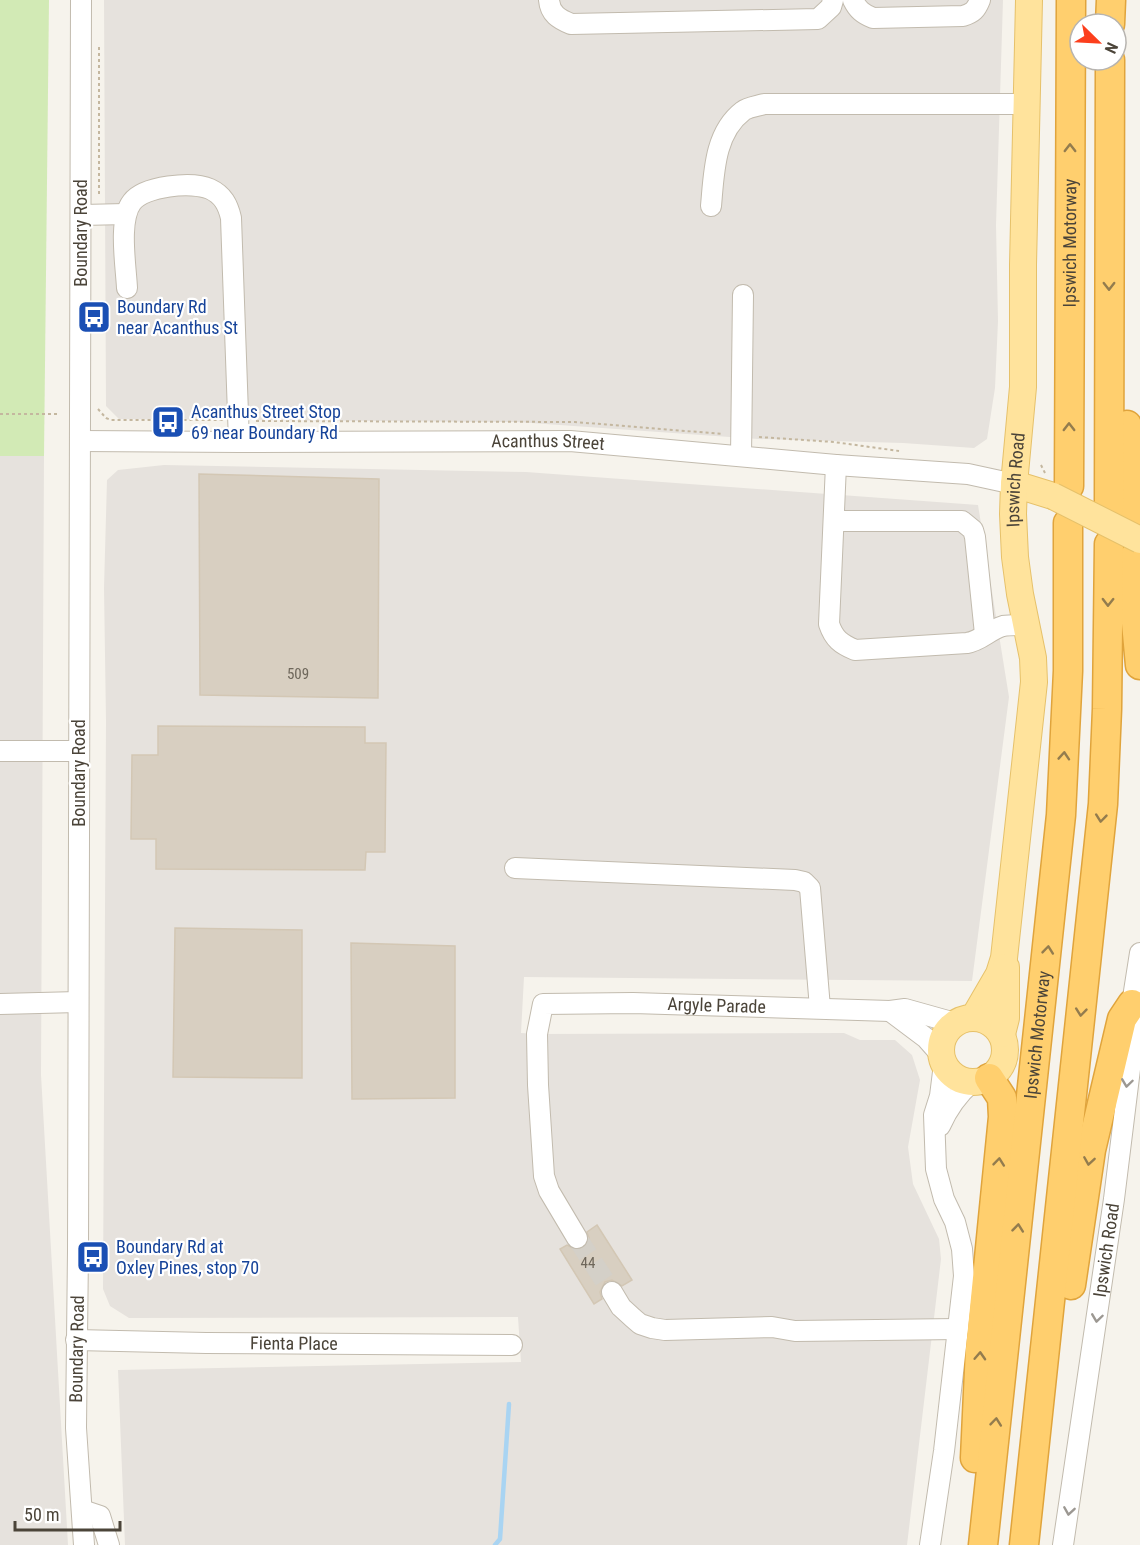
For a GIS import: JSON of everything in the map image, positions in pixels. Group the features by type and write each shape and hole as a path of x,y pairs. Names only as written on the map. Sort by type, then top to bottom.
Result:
{"highway":[{"name":"Ipswich Motorway","path":"1061,491 1071,0"},
{"path":"1110,72 1109,334 1123,355 1129,531 1140,665"},
{"name":"Ipswich Motorway","path":"983,1544 1060,826 1068,671 1068,523"},
{"path":"1023,1545 1103,804 1107,709 1109,544"},
{"path":"1035,1545 1090,1150 1122,1019 1132,1004"},
{"path":"980,1080 1002,1098 1004,1107 980,1349 973,1522 983,1544"}],"main road":[{"name":"Ipswich Road","path":"965,1020 999,974 1004,958 1033,698 1033,658 1015,557 1014,484 1023,387 1029,0"},
{"path":"1014,484 1061,491 1129,531"},
{"name":"Ipswich Road","path":"1002,1034 1006,1018 1007,976 1004,958"},
{"path":"965,1020 990,1022 1002,1034 1005,1044 1006,1054 1003,1064 997,1072 980,1080 955,1077 943,1059 944,1037 965,1020"}],"street":[{"name":"Boundary Road","path":"81,0 90,215 80,441 76,1428 84,1545"},
{"path":"549,0 554,14 561,20 572,24 818,19 825,14 833,0"},
{"path":"853,0 857,8 873,18 971,14 980,0"},
{"path":"711,206 715,161 725,132 743,111 764,104 1026,104"},
{"path":"127,288 124,229 126,214 132,202 142,193 152,189 196,185 211,189 222,198 229,208 231,218 239,442"},
{"path":"90,215 126,214"},
{"path":"741,456 743,295"},
{"name":"Acanthus Street","path":"80,441 570,441 836,465 968,474 1014,484"},
{"path":"836,465 830,624 834,637 842,645 855,650 967,644 977,642 985,634 1002,626 1028,625"},
{"path":"834,521 962,521 969,525 975,537 985,634"},
{"path":"0,751 79,751"},
{"path":"515,868 804,882 810,888 820,1008"},
{"name":"Ipswich Road","path":"1063,1545 1114,1199 1136,1020 1132,1004 1140,953"},
{"path":"0,1004 78,1002"},
{"name":"Argyle Parade","path":"578,1238 549,1191 544,1176 537,1034 543,1004 633,1003 890,1011 905,1009 965,1020"},
{"path":"890,1011 926,1038 943,1059 940,1096 934,1115 936,1168 944,1199 955,1222 962,1249 964,1276 944,1451 930,1545"},
{"path":"935,1140 949,1107 958,1094 980,1080"},
{"path":"612,1292 621,1307 640,1324 664,1330 772,1327 795,1331 958,1329"},
{"name":"Fienta Place","path":"76,1340 512,1346"},
{"path":"82,1510 100,1516 109,1545"}],"path":[{"path":"90,215 100,153 99,40"},
{"path":"96,407 111,420 575,422 834,442 904,452"},
{"path":"0,414 59,414"}],"shaded area":[{"path":"104,0 1003,0 996,225 998,321 995,388 987,439 974,448 903,443 758,439 517,422 119,419 106,406"},
{"path":"0,456 44,456 41,1075 68,1545 0,1545"},
{"path":"164,465 526,472 978,505 1009,697 972,981 524,977 521,1033 844,1033 860,1040 895,1040 912,1055 920,1080 908,1147 913,1184 939,1239 941,1259 907,1545 125,1545 118,1370 521,1362 518,1317 129,1318 110,1306 103,1289 106,721 104,588 107,480 118,470"}],"green space":[{"path":"0,0 49,0 44,456 0,456"}],"building":[{"path":"199,474 379,479 378,698 200,695"},
{"path":"158,726 365,727 365,743 386,743 385,852 366,852 365,870 156,869 156,839 131,839 132,755 158,755"},
{"path":"175,928 302,930 302,1078 173,1077"},
{"path":"351,943 455,946 455,1098 352,1099"},
{"path":"597,1225 632,1280 622,1286 612,1280 605,1282 600,1292 602,1299 594,1304 560,1249 567,1245 577,1250 584,1248 589,1238 587,1232"}],"waterway":[{"path":"495,1545 500,1539 509,1404"}],"tunnel":[{"path":"577,1238 612,1292"}],"place":[{"name":"Boundary Rd near Acanthus St","path":"94,317"},
{"name":"Acanthus Street Stop 69 near Boundary Rd","path":"168,422"},
{"name":"Boundary Rd at Oxley Pines, stop 70","path":"93,1257"}]}
